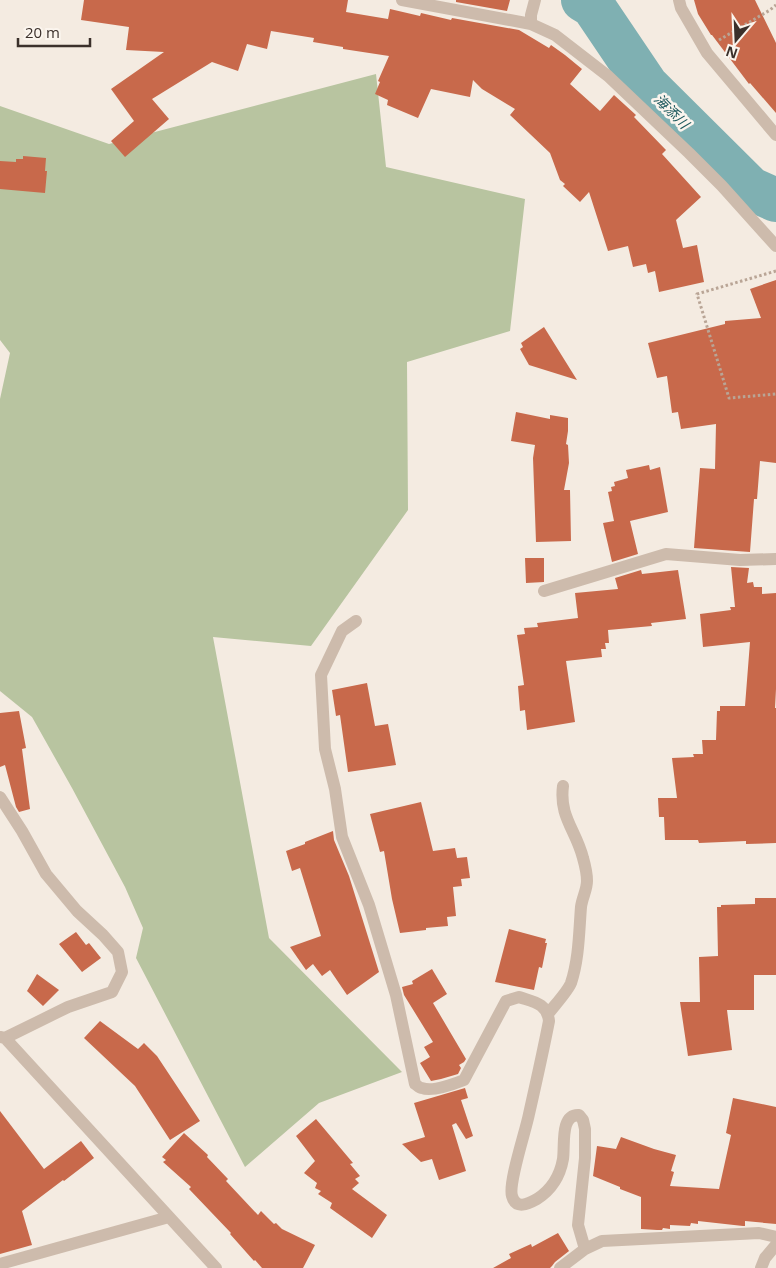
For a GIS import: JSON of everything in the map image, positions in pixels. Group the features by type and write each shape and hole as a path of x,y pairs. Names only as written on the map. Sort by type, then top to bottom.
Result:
{"street":[{"path":"402,0 531,19 608,76 722,186 776,246"},
{"path":"531,19 535,0"},
{"path":"679,0 681,8 713,61 776,134"},
{"path":"544,591 666,554 740,560 776,559"},
{"path":"356,621 342,631 322,675 325,749 342,837 369,905 396,996 415,1084 422,1088 429,1088 452,1085 464,1080 506,1001 519,996 542,1005 548,1014 549,1021 529,1116 512,1182 512,1196 517,1204 523,1205 531,1203 546,1193 553,1184 563,1159 566,1123 570,1117 580,1114 585,1129 585,1158 578,1225 585,1248"},
{"path":"548,1014 570,985 578,949 582,905 587,881 584,860 578,842 569,827 563,811 563,786"},
{"path":"0,797 22,830 46,874 78,911 118,952 122,972 112,992 68,1007 2,1038 216,1268"},
{"path":"0,1264 169,1217"},
{"path":"560,1268 585,1248 602,1241 759,1233 776,1237"},
{"path":"761,1268 765,1258 776,1245"}],"path":[{"path":"704,48 776,5"},
{"path":"776,271 697,294 729,398 776,394"}],"green space":[{"path":"376,74 386,167 525,199 510,331 407,362 408,510 311,646 213,637 269,938 402,1072 319,1103 245,1167 136,958 143,928 125,887 32,717 0,691 0,399 10,353 0,340 0,106 109,144"}],"building":[{"path":"84,0 348,0 346,12 388,19 390,9 420,16 421,13 451,20 452,18 519,30 549,48 551,45 582,69 570,84 600,111 614,95 636,115 634,117 666,150 662,154 701,197 676,220 683,248 697,245 704,282 659,292 655,271 648,273 646,264 633,267 628,246 608,251 589,192 580,202 563,186 565,184 560,180 550,153 510,115 515,109 482,89 473,80 470,97 431,89 418,118 387,105 388,100 375,94 380,82 378,81 389,56 313,42 314,38 271,31 267,49 247,44 238,71 212,62 152,99 169,119 125,157 111,141 134,121 111,89 164,52 126,50 129,27 81,20"},
{"path":"456,0 510,0 507,11 456,2"},
{"path":"694,0 755,0 776,43 776,113 749,84 711,35 698,14"},
{"path":"23,156 46,158 45,193 0,189 0,161 16,162 16,159 23,159"},
{"path":"776,280 776,463 760,461 757,499 754,499 750,552 694,548 700,468 715,469 716,424 681,429 678,412 672,413 667,376 657,378 648,343 725,324 725,321 761,318 750,289"},
{"path":"544,327 577,380 529,365 520,349 523,347 521,343"},
{"path":"516,412 550,419 550,415 568,418 566,444 568,445 569,463 564,490 570,490 571,541 536,542 533,458 535,445 511,441"},
{"path":"649,465 650,470 660,467 668,512 630,521 638,554 612,562 603,523 614,521 608,492 612,491 611,487 615,486 614,482 628,478 626,470"},
{"path":"525,558 544,558 544,582 526,583"},
{"path":"731,567 749,568 747,583 753,582 754,587 762,587 762,594 776,593 776,843 746,844 746,841 699,843 698,840 665,840 664,817 659,817 658,798 677,798 672,758 694,757 693,754 703,754 702,740 716,740 717,711 720,711 720,706 745,706 750,642 703,647 700,614 731,610 730,607 735,607"},
{"path":"641,570 642,574 678,570 686,619 651,623 652,626 608,630 609,643 605,643 606,649 601,649 602,657 566,661 575,722 527,730 525,710 520,711 518,686 524,685 517,635 525,634 524,628 538,627 537,623 578,618 575,593 618,589 615,578"},
{"path":"367,683 375,726 388,724 396,765 348,772 340,715 336,716 332,690"},
{"path":"19,711 26,748 22,749 30,809 19,812 5,765 0,767 0,713"},
{"path":"421,802 433,851 455,848 457,858 467,857 470,878 461,879 462,886 453,887 456,916 447,917 448,926 400,933 384,851 380,852 370,814"},
{"path":"333,831 334,840 349,876 379,972 347,995 330,970 322,976 313,964 306,970 290,947 321,936 300,868 292,871 286,851"},
{"path":"755,898 776,898 776,975 754,975 754,1010 727,1010 732,1050 688,1056 680,1002 700,1002 699,957 718,956 717,907 721,907 721,905 755,904"},
{"path":"509,929 546,939 545,943 547,943 542,968 539,967 534,990 495,982"},
{"path":"76,932 86,945 89,943 101,958 82,972 59,944"},
{"path":"432,969 447,994 433,1003 466,1059 459,1065 461,1068 458,1074 431,1081 420,1063 430,1057 424,1047 433,1042 404,995 402,987 413,984 412,981"},
{"path":"37,974 59,990 43,1006 27,991"},
{"path":"100,1021 138,1049 144,1043 157,1056 200,1121 170,1140 135,1086 84,1038"},
{"path":"465,1088 468,1098 461,1100 473,1136 466,1139 456,1123 452,1125 466,1171 439,1180 432,1159 421,1162 402,1144 425,1137 414,1103"},
{"path":"733,1098 776,1107 776,1224 745,1221 745,1226 743,1226 698,1221 698,1224 691,1223 690,1226 670,1225 670,1229 641,1229 641,1197 593,1176 597,1146 616,1149 621,1137 676,1155 671,1171 674,1172 670,1186 719,1189 731,1135 726,1133"},
{"path":"0,1111 44,1169 81,1141 94,1158 22,1211 32,1245 0,1254"},
{"path":"316,1119 353,1163 350,1164 360,1176 355,1179 359,1183 352,1189 387,1215 372,1238 330,1208 332,1203 318,1194 321,1191 315,1188 317,1183 304,1173 315,1161 296,1136"},
{"path":"184,1133 208,1155 207,1157 228,1179 226,1181 258,1215 261,1211 274,1224 276,1223 282,1229 315,1245 303,1268 262,1268 189,1189 191,1187 163,1162 166,1160 162,1157"},
{"path":"558,1233 569,1251 550,1268 493,1268 511,1258 509,1254 531,1244 532,1247"}],"waterway":[{"name":"海添川","path":"583,0 593,6 647,86 751,189 776,200"}]}
